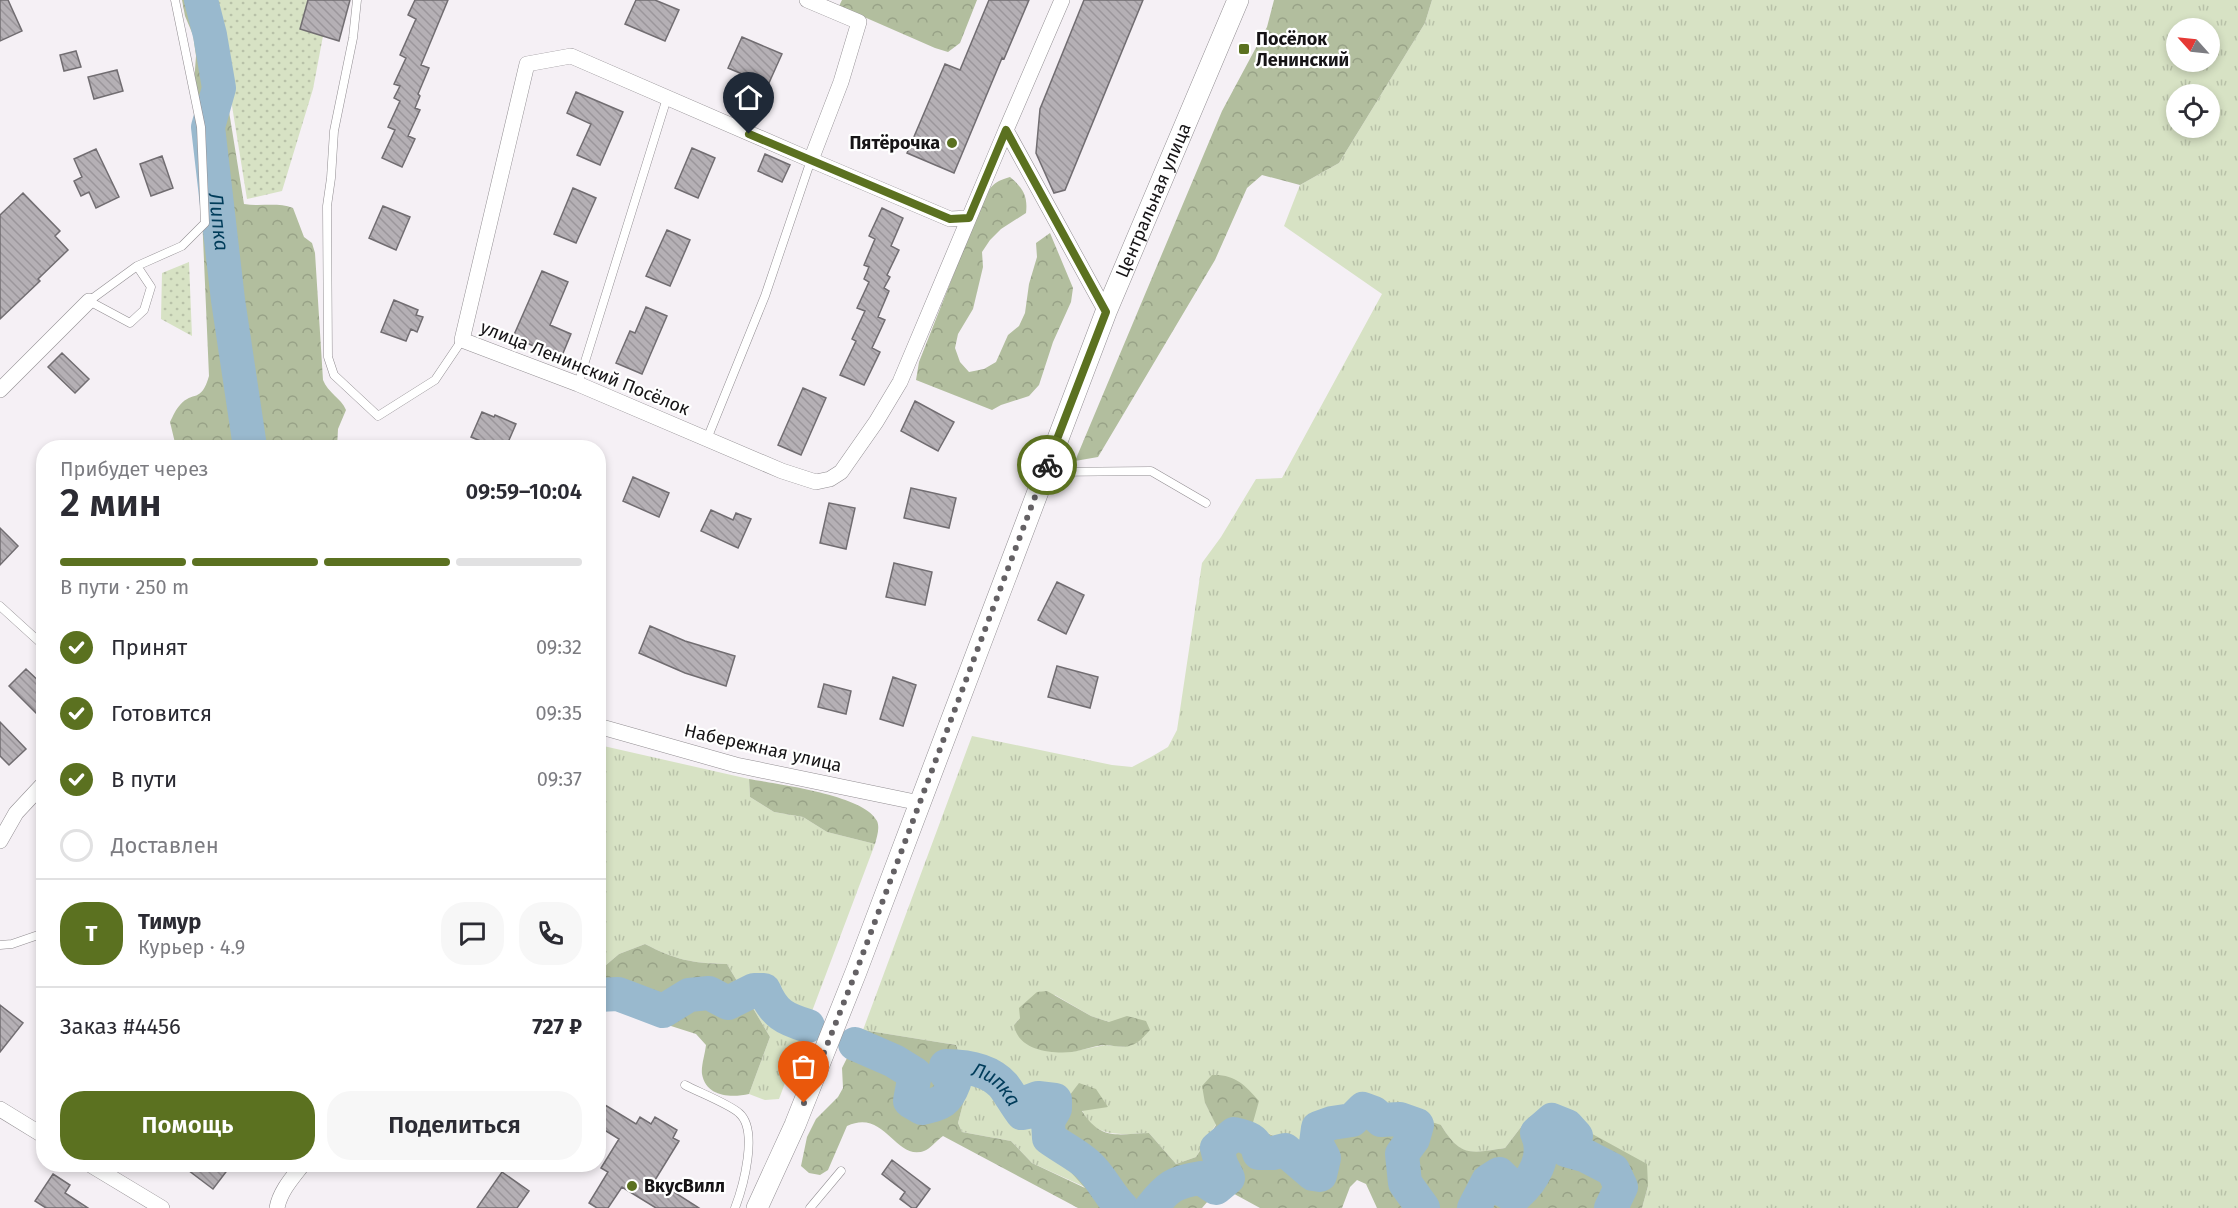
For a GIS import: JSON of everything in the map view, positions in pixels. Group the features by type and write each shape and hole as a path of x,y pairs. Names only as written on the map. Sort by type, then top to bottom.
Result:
{"main road":[{"name":"Центральная улица","path":"757,1208 795,1125 1106,312 1238,0"}],"street":[{"path":"807,0 859,22 841,82 811,160"},
{"name":"улица Ленинский Посёлок","path":"969,218 950,219 571,56 527,64 462,340 578,384 782,471 816,482 830,479 841,472 876,422 900,382 1062,0"},
{"path":"1006,130 1106,312"},
{"path":"0,390 89,301"},
{"name":"Набережная улица","path":"606,728 736,765 920,802"},
{"path":"0,841 16,813 36,792"},
{"path":"0,1109 36,1131"},
{"path":"102,1172 162,1208"},
{"path":"277,1208 278,1201 297,1172"}],"lane":[{"path":"137,266 151,287 144,310 130,323 89,301 137,266 182,246 205,223 201,127 175,0"},
{"path":"357,0 353,38 334,131 327,206 328,357 334,375 378,416 435,380 462,340"},
{"path":"578,384 667,98"},
{"path":"707,439 765,296 811,160"},
{"path":"1044,472 1151,471 1206,503"},
{"path":"0,606 36,639"},
{"path":"0,945 12,944 36,936"},
{"path":"685,1084 740,1113 748,1125 749,1147 740,1195 735,1208"},
{"path":"810,1208 842,1171"}],"green space":[{"path":"182,0 211,0 244,204 281,205 293,208 304,237 312,243 315,253 323,380 346,410 338,429 337,440 174,440 170,422 180,405 200,394 209,376 202,215 193,97 196,56 193,35 185,16"},
{"path":"215,0 308,0 323,36 313,89 282,191 247,199"},
{"path":"842,0 977,0 960,43 948,52 839,6"},
{"path":"1274,0 1432,0 1425,23 1339,163 1300,185 1262,175 1247,188 1215,260 1098,457 1075,461 1222,111 1267,27"},
{"path":"1432,0 2238,0 2238,1208 1642,1208 1648,1186 1528,1118 1505,1148 1475,1152 1461,1149 1441,1125 1308,1150 1205,1103 1216,1124 1196,1157 1176,1164 1149,1133 1111,1133 1095,1127 1088,1121 1082,1109 1079,1084 1066,1100 1041,1113 1034,1131 1087,1188 1032,1163 1011,1141 962,1132 958,1123 969,1081 956,1045 863,1030 972,736 1112,765 1132,767 1168,747 1177,730 1202,563 1221,537 1256,479 1282,478 1382,294 1284,226 1300,185 1339,163 1425,23","holes":["1055,995 1091,1016 1109,1022 1125,1047 1105,1045 1070,1052 1014,1025 1020,1018"]},
{"path":"1010,177 1024,193 1026,213 1001,229 982,252 983,267 973,309 958,334 955,348 960,362 969,372 984,369 996,362 1008,335 1019,326 1025,313 1029,284 1037,257 1036,243 1050,233 1073,288 1071,302 1053,342 1039,385 1029,396 992,410 916,380 919,362 986,194 999,181"},
{"path":"189,262 192,336 161,319 162,273"},
{"path":"606,747 749,779 750,797 774,812 803,817 827,832 875,844 779,1099 765,1100 749,1094 770,1037 727,964 684,960 645,944 619,954 606,965"},
{"path":"749,779 819,792 856,804 869,812 877,821 875,844 827,832 803,817 774,812 750,797"},
{"path":"645,944 684,960 727,964 770,1037 749,1094 735,1096 720,1094 708,1087 702,1074 706,1045 696,1034 606,1005 606,965 619,954"},
{"path":"1047,991 1091,1016 1109,1022 1127,1016 1146,1021 1150,1030 1137,1043 1129,1046 1104,1045 1072,1052 1036,1049 1022,1040 1014,1025 1020,1018 1019,1008 1037,992"},
{"path":"863,1030 956,1045 969,1081 958,1123 962,1132 1011,1141 1032,1163 1085,1188 1034,1131 1041,1113 1066,1100 1079,1083 1096,1089 1108,1107 1082,1111 1089,1121 1111,1134 1149,1133 1176,1164 1196,1157 1216,1125 1205,1103 1202,1086 1212,1075 1227,1076 1239,1082 1259,1101 1252,1126 1308,1149 1317,1115 1362,1100 1441,1125 1448,1136 1461,1148 1475,1152 1505,1148 1528,1118 1545,1108 1647,1164 1648,1186 1642,1208 1377,1208 1366,1184 1357,1180 1350,1187 1342,1208 1260,1208 1227,1190 1214,1194 1202,1208 1078,1208 943,1136 926,1150 914,1152 905,1149 871,1124 860,1122 847,1126 828,1170 820,1175 809,1173 801,1166 807,1137 816,1119 838,1097 843,1088 842,1068 847,1058 874,1045 877,1036"}],"building":[{"path":"0,0 8,0 22,31 0,41"},
{"path":"308,0 350,0 339,41 300,29"},
{"path":"415,0 448,0 421,65 429,68 415,108 420,110 408,136 415,139 402,167 382,158 395,130 388,127 400,101 394,98 400,86 394,84 406,58 400,55 416,19 408,15"},
{"path":"636,0 655,0 679,10 665,41 625,24"},
{"path":"989,0 1029,0 954,173 907,153 945,64 960,70"},
{"path":"1084,0 1143,0 1065,190 1054,193 1036,153 1040,109"},
{"path":"742,37 782,54 768,85 728,68"},
{"path":"76,51 81,67 64,71 60,55"},
{"path":"117,70 123,91 94,99 88,77"},
{"path":"576,92 623,112 600,165 577,155 591,124 567,113"},
{"path":"692,148 715,158 698,198 675,188"},
{"path":"96,149 119,197 96,208 89,192 81,196 74,181 82,177 74,159"},
{"path":"765,154 790,165 782,182 758,171"},
{"path":"162,156 173,188 151,196 140,164"},
{"path":"573,188 596,198 576,243 554,234"},
{"path":"23,193 60,231 55,236 68,250 38,279 40,281 0,319 0,215"},
{"path":"383,206 410,217 396,250 369,238"},
{"path":"882,208 903,218 891,246 899,250 887,275 890,277 884,288 889,291 878,317 885,320 872,348 880,352 864,385 840,375 856,341 852,339 865,311 857,308 869,282 864,279 869,267 864,265 875,239 869,236"},
{"path":"667,230 690,240 670,286 646,276"},
{"path":"542,271 568,282 550,325 571,334 561,358 513,337"},
{"path":"394,300 418,310 416,315 423,317 417,332 411,329 406,341 381,332"},
{"path":"646,307 667,316 642,374 616,363 630,331 635,333"},
{"path":"62,353 89,379 75,393 48,367"},
{"path":"803,388 826,398 801,455 778,445"},
{"path":"915,401 954,422 938,451 901,431"},
{"path":"482,412 516,424 509,440 478,440 471,437"},
{"path":"633,477 669,493 659,517 623,501"},
{"path":"911,488 956,498 949,528 904,518"},
{"path":"829,503 855,508 846,549 820,543"},
{"path":"711,510 733,520 736,513 751,519 738,548 701,531"},
{"path":"0,528 18,546 0,565"},
{"path":"894,563 932,572 925,605 886,597"},
{"path":"1057,582 1084,595 1066,634 1038,620"},
{"path":"650,626 685,641 735,656 726,686 685,673 639,653"},
{"path":"1057,666 1098,677 1090,708 1048,697"},
{"path":"26,669 36,678 36,713 9,686"},
{"path":"893,677 916,685 903,726 880,719"},
{"path":"824,684 851,691 846,714 818,707"},
{"path":"0,722 26,749 9,765 0,756"},
{"path":"0,1005 23,1023 0,1052"},
{"path":"606,1106 636,1124 640,1117 651,1124 655,1117 677,1130 673,1138 679,1141 655,1180 699,1208 656,1208 622,1187 608,1208 597,1208 589,1203 608,1172 606,1160 619,1139 606,1131"},
{"path":"892,1160 930,1189 916,1208 912,1208 900,1199 905,1192 882,1174"},
{"path":"191,1172 226,1172 213,1189"},
{"path":"502,1172 529,1191 517,1208 477,1208"},
{"path":"53,1174 70,1185 65,1193 88,1208 46,1208 35,1201"}],"waterway":[{"name":"Липка","path":"201,0 210,35 219,88 208,127 228,300 249,440"},
{"name":"Липка","path":"606,995 618,994 663,1011 689,995 709,993 728,1003 754,990 764,990 776,1010 793,1021 808,1026"},
{"name":"Липка","path":"855,1044 894,1061 915,1074 910,1101 922,1108 939,1103 949,1094 954,1083 945,1072 946,1066 969,1068 991,1076 1003,1085 1022,1113 1032,1111 1030,1101 1038,1098 1055,1100 1055,1109 1048,1121 1049,1138 1085,1163 1122,1208"},
{"name":"Липка","path":"1151,1208 1167,1190 1184,1181 1201,1178 1216,1188 1228,1178 1217,1148 1234,1134 1250,1139 1256,1145 1259,1153 1285,1150 1313,1174 1320,1175 1324,1158 1316,1143 1318,1128 1352,1120 1363,1109 1374,1113 1381,1120 1400,1119 1417,1125 1413,1139 1402,1154 1405,1183 1423,1208"},
{"name":"Липка","path":"1474,1208 1488,1181 1499,1174 1506,1181 1503,1190 1515,1196 1522,1190 1533,1176 1540,1159 1541,1150 1537,1133 1552,1120 1567,1126 1576,1136 1566,1142 1566,1150 1584,1155 1613,1170 1621,1187 1611,1208"}],"way so far":[{"path":"804,1103 856,972 1047,465"}],"place":[{"name":"Посёлок Ленинский","path":"1244,49"},
{"name":"Пятёрочка","path":"952,143"},
{"name":"ВкусВилл","path":"632,1186"}],"route":[{"path":"749,134 950,219 969,218 1006,130 1106,312 1047,465"}]}
